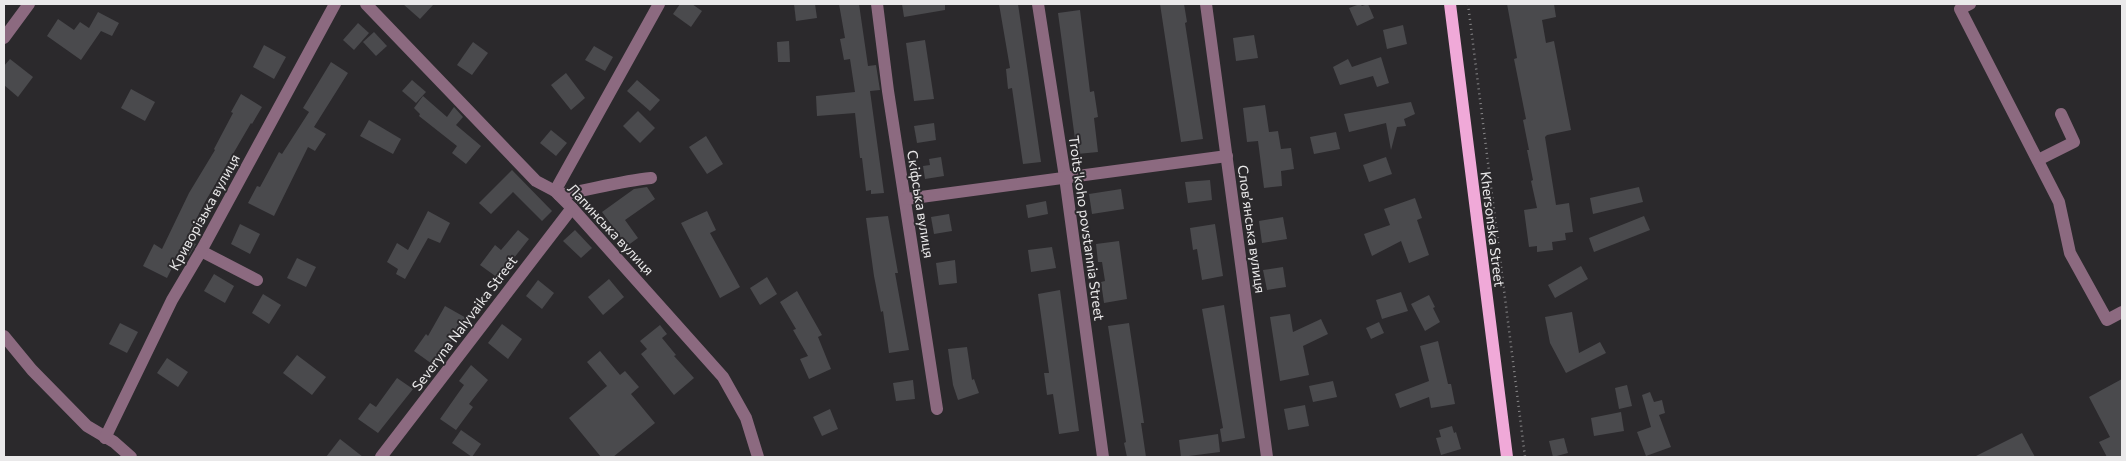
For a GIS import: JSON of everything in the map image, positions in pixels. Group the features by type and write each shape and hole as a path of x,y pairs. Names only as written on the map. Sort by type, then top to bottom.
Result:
{"main road":[{"name":"Khersonska Street","path":"1450,4 1507,457"}],"street":[{"path":"4,38 29,4"},
{"name":"Криворізька вулиця","path":"105,438 172,300 201,251 335,4"},
{"name":"Лапинська вулиця","path":"366,4 536,181 557,193 572,208 723,377 746,418 758,457"},
{"path":"557,193 659,4"},
{"name":"Скіфська вулиця","path":"877,4 888,91 938,409"},
{"name":"Troits'koho povstannia Street","path":"1038,4 1065,177 1103,457"},
{"name":"Словʼянська вулиця","path":"1206,4 1267,457"},
{"path":"1970,4 1960,9 2059,202 2070,253 2107,320 2122,312"},
{"path":"2038,160 2074,142 2061,114"},
{"path":"906,199 1227,156"},
{"path":"557,193 602,187 623,181 652,178"},
{"name":"Severyna Nalyvaika Street","path":"381,457 572,208"},
{"path":"201,251 257,280"},
{"path":"4,336 32,370 87,426 114,442 131,457"}],"path":[{"path":"1468,4 1525,457"}],"building":[{"path":"403,4 434,4 420,19"},
{"path":"680,4 692,4 702,11 691,27 673,14"},
{"path":"794,4 815,4 817,18 796,21"},
{"path":"839,4 859,4 868,66 876,65 880,90 870,91 884,193 871,194 871,190 866,191 855,113 817,116 816,96 855,92 850,59 844,60 840,39 845,38"},
{"path":"902,4 945,4 945,10 904,17"},
{"path":"999,4 1018,4 1041,162 1023,164 1012,88 1008,89 1006,69 1010,68"},
{"path":"1160,4 1184,4 1187,22 1185,23 1203,139 1181,142"},
{"path":"1360,4 1362,6 1368,4 1374,18 1357,26 1349,8"},
{"path":"1507,4 1554,4 1556,17 1542,20 1546,43 1554,41 1571,130 1545,137 1556,205 1569,203 1573,232 1565,233 1566,240 1552,242 1553,250 1537,252 1537,246 1529,247 1524,210 1537,208 1531,181 1533,180 1523,120 1526,119 1514,59 1517,58"},
{"path":"1080,10 1090,92 1094,91 1098,117 1094,118 1098,152 1077,154 1058,13"},
{"path":"98,12 119,23 112,36 101,31 81,60 47,36 58,19 74,30 80,22 89,28"},
{"path":"358,23 369,33 354,50 343,40"},
{"path":"1403,25 1407,44 1387,49 1383,30"},
{"path":"374,32 387,46 376,56 363,42"},
{"path":"1254,35 1258,58 1236,61 1233,38"},
{"path":"925,40 934,99 914,101 906,43"},
{"path":"789,41 790,62 778,62 777,42"},
{"path":"473,42 488,53 472,75 457,65"},
{"path":"264,45 286,57 274,79 253,67"},
{"path":"594,46 613,57 605,71 585,60"},
{"path":"1381,57 1389,83 1377,87 1373,76 1340,85 1333,67 1348,59 1352,67"},
{"path":"10,59 33,77 18,97 4,85 4,66"},
{"path":"331,62 348,73 314,127 326,134 315,151 308,147 274,216 248,203 257,186 260,187 279,152 282,154 309,112 303,108"},
{"path":"566,73 585,98 571,110 551,85"},
{"path":"412,80 426,92 416,103 402,91"},
{"path":"637,80 660,100 650,111 627,91"},
{"path":"131,89 155,102 145,121 121,108"},
{"path":"241,94 262,107 205,202 186,240 196,244 189,256 180,252 167,278 143,266 154,244 162,249 189,193 215,150"},
{"path":"423,96 447,117 454,107 463,117 456,125 481,146 466,164 452,153 457,146 419,116 420,114 414,108"},
{"path":"1411,102 1415,114 1404,119 1406,126 1397,127 1391,150 1386,123 1349,132 1344,114"},
{"path":"1265,105 1269,132 1278,131 1281,149 1291,148 1294,169 1281,171 1282,186 1264,188 1258,141 1247,142 1243,108"},
{"path":"638,111 655,128 640,143 623,126"},
{"path":"369,120 401,139 393,154 360,136"},
{"path":"934,123 936,140 917,143 914,126"},
{"path":"551,130 567,143 556,156 540,143"},
{"path":"1336,132 1340,149 1314,154 1310,137"},
{"path":"706,136 723,164 707,174 689,147"},
{"path":"941,157 944,176 925,179 923,166 930,165 929,159"},
{"path":"1386,157 1392,174 1369,182 1363,165"},
{"path":"512,170 552,211 542,221 513,192 491,214 479,203"},
{"path":"1210,180 1212,200 1188,203 1185,182"},
{"path":"647,187 655,199 625,220 638,238 627,246 602,212 634,189"},
{"path":"1639,187 1643,202 1593,214 1590,198"},
{"path":"1121,189 1124,209 1092,214 1089,194"},
{"path":"1415,198 1422,218 1417,220 1429,255 1409,263 1401,241 1372,256 1364,234 1390,225 1384,209"},
{"path":"1046,201 1048,214 1028,218 1026,205"},
{"path":"428,211 450,223 440,243 428,238 405,279 396,274 398,269 387,262 397,243 408,250"},
{"path":"707,211 716,230 710,233 740,287 720,298 681,223"},
{"path":"949,214 952,231 934,234 931,217"},
{"path":"888,216 898,273 895,273 909,350 889,353 883,311 881,312 874,276 866,218"},
{"path":"1644,216 1650,230 1594,252 1589,238"},
{"path":"1283,217 1287,239 1262,243 1259,221"},
{"path":"240,224 260,234 250,254 231,244"},
{"path":"1215,224 1223,276 1202,280 1197,249 1193,250 1190,228"},
{"path":"518,230 529,239 498,278 480,265 495,245 501,250"},
{"path":"575,230 592,248 581,258 563,241"},
{"path":"1119,241 1127,299 1104,303 1101,282 1105,281 1102,262 1098,262 1096,244"},
{"path":"1052,247 1056,268 1031,272 1028,250"},
{"path":"297,258 316,267 306,287 287,278"},
{"path":"955,260 957,283 939,285 936,263"},
{"path":"1581,266 1588,279 1555,298 1548,285"},
{"path":"1283,267 1286,287 1267,290 1263,270"},
{"path":"214,274 234,286 225,303 204,291"},
{"path":"767,277 777,294 760,305 750,288"},
{"path":"609,279 624,297 603,315 588,297"},
{"path":"538,280 554,293 542,309 526,296"},
{"path":"1060,290 1079,431 1059,434 1053,394 1047,395 1044,373 1049,373 1038,294"},
{"path":"797,291 822,335 818,337 831,369 809,379 800,359 808,356 793,330 796,329 780,302"},
{"path":"1401,292 1408,311 1382,319 1376,300"},
{"path":"263,294 281,305 269,324 252,313"},
{"path":"1429,295 1440,322 1425,331 1411,304"},
{"path":"1224,305 1245,438 1222,442 1220,429 1223,428 1202,309"},
{"path":"445,306 468,319 458,338 455,336 435,366 414,351 426,334 428,336"},
{"path":"1572,312 1579,353 1600,342 1606,353 1566,373 1550,343 1545,317"},
{"path":"1290,314 1293,332 1321,319 1328,334 1303,346 1309,375 1280,381 1270,317"},
{"path":"1379,322 1384,333 1371,339 1366,328"},
{"path":"120,323 138,332 127,353 109,344"},
{"path":"1129,323 1144,423 1141,423 1146,457 1127,457 1108,326"},
{"path":"502,324 522,339 508,359 488,343"},
{"path":"660,325 667,334 662,338 676,355 674,356 694,378 674,395 641,354 647,349 640,341"},
{"path":"1438,341 1448,384 1451,384 1455,404 1431,408 1429,397 1400,408 1395,394 1429,381 1420,346"},
{"path":"967,347 972,380 974,379 979,393 958,400 953,385 948,349"},
{"path":"600,351 620,375 625,371 639,387 631,394 655,423 613,457 601,457 569,418 607,386 587,362"},
{"path":"297,355 326,377 312,395 283,373"},
{"path":"167,358 188,372 178,387 157,373"},
{"path":"471,365 488,380 469,404 473,407 456,430 440,419 464,385 459,381"},
{"path":"397,378 413,389 378,433 358,419 370,403 376,407"},
{"path":"2122,379 2122,457 2107,457 2099,442 2110,437 2089,397"},
{"path":"913,380 915,399 896,401 893,383"},
{"path":"1333,381 1337,397 1313,402 1309,386"},
{"path":"1627,385 1632,406 1619,409 1615,388"},
{"path":"1650,392 1654,402 1662,400 1665,413 1659,415 1671,447 1646,456 1637,432 1651,427 1642,395"},
{"path":"1305,405 1309,426 1288,430 1284,409"},
{"path":"830,409 838,429 822,436 813,417"},
{"path":"1621,412 1624,431 1594,436 1591,418"},
{"path":"1452,426 1454,433 1456,432 1461,449 1441,455 1436,438 1441,437 1439,430"},
{"path":"461,430 481,444 472,457 452,443"},
{"path":"2022,433 2035,457 1974,457"},
{"path":"1218,434 1220,452 1181,457 1179,440"},
{"path":"1564,438 1568,453 1553,457 1549,441"},
{"path":"340,439 363,457 326,457"}]}
